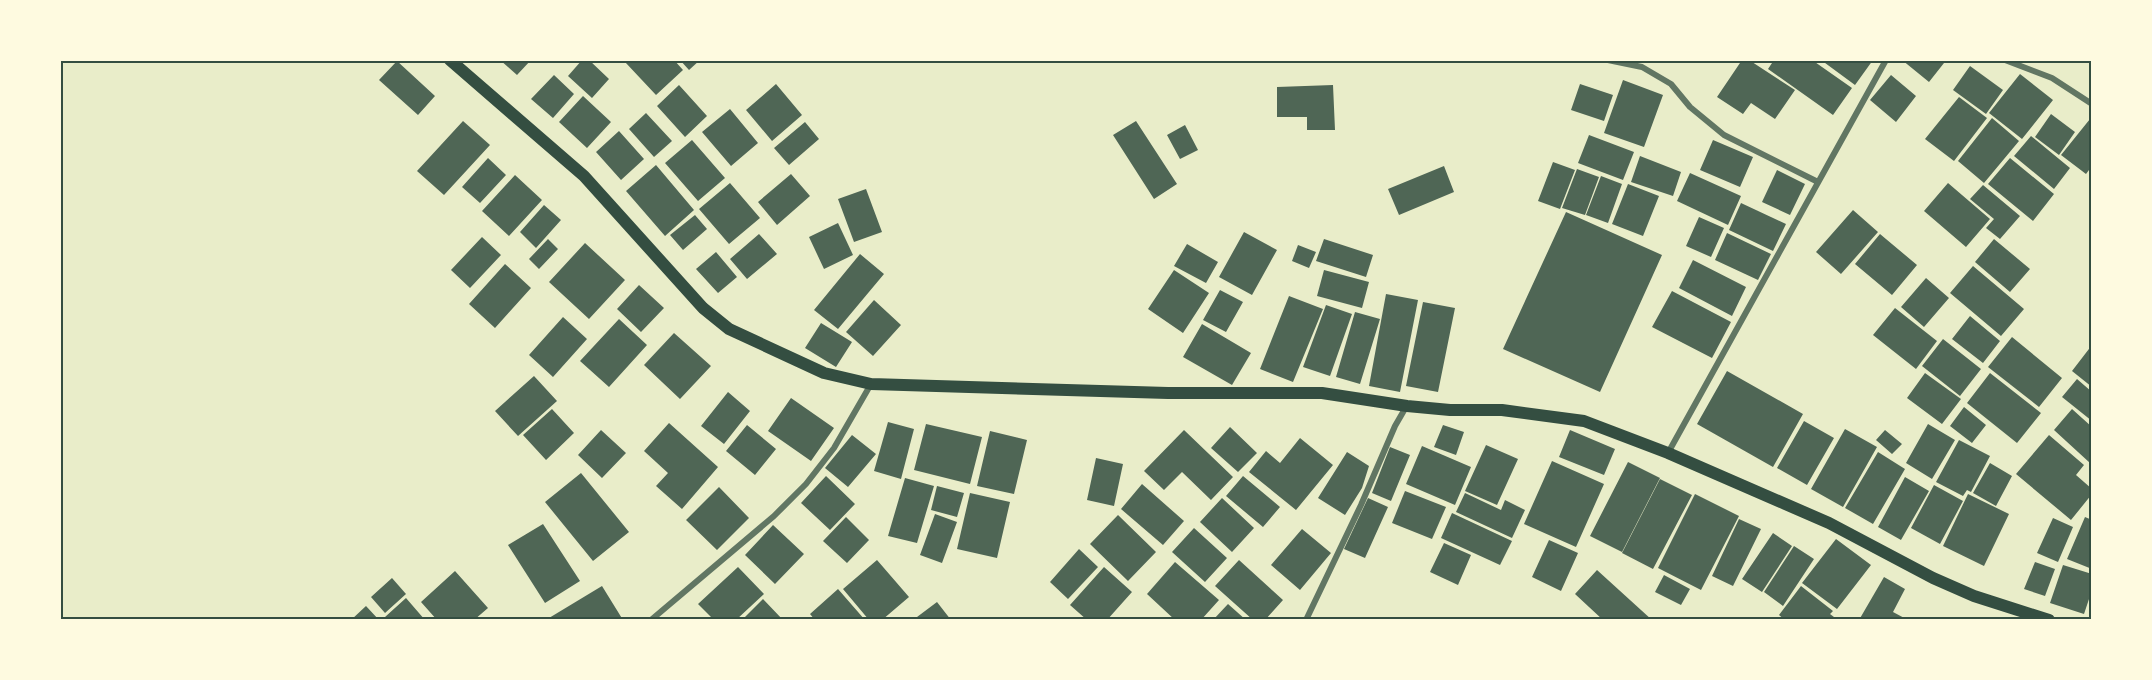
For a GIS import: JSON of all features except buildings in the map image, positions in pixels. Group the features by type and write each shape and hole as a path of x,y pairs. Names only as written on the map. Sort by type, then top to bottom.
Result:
{"main road":[{"path":"450,60 584,176 703,308 729,330 824,373 871,384 1168,393 1322,393 1407,406 1450,410 1502,410 1584,421 1668,453 1828,523 1974,596 2049,620"}],"street":[{"path":"1608,60 1642,68 1671,84 1690,107 1724,135 1818,182"},
{"path":"1668,453 1886,60"},
{"path":"2005,60 2052,78 2092,104"},
{"path":"651,620 774,516 806,484 834,448 871,384"},
{"path":"1306,620 1361,505 1395,426 1407,406"}]}
